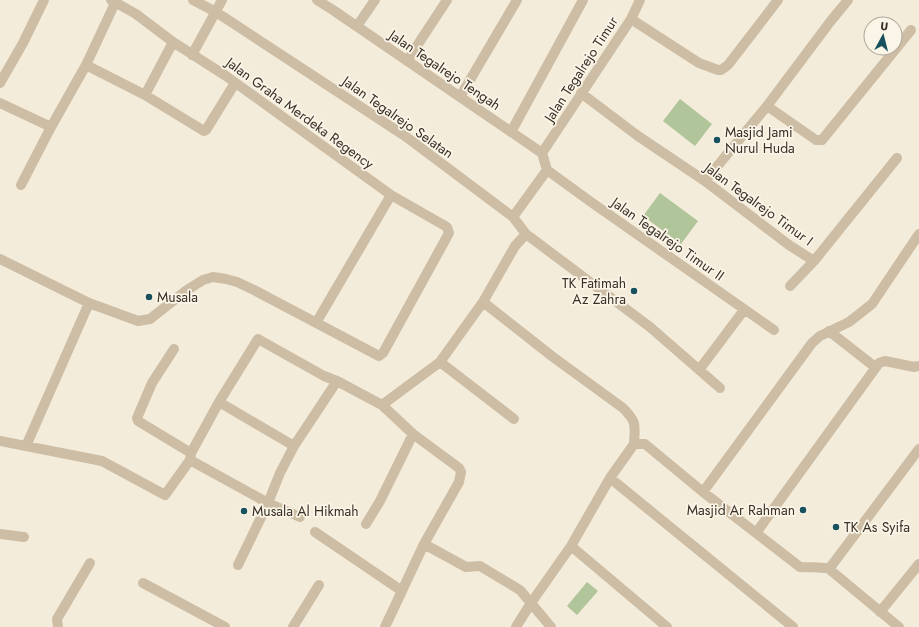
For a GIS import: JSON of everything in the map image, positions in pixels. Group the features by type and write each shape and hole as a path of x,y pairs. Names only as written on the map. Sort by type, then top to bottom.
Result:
{"street":[{"path":"0,83 23,43 44,0"},
{"name":"Jalan Tegalrejo Selatan","path":"194,0 216,12 405,136 513,217"},
{"path":"192,55 222,0"},
{"name":"Jalan Tegalrejo Tengah","path":"317,0 542,153"},
{"path":"357,26 375,0"},
{"path":"407,61 447,0"},
{"path":"460,97 517,0"},
{"path":"511,132 583,0"},
{"name":"Jalan Tegalrejo Timur","path":"542,153 631,19 640,0"},
{"path":"631,19 699,63 718,70 725,68 778,0"},
{"path":"705,181 767,106 848,0"},
{"path":"21,185 51,127 86,65 113,1"},
{"name":"Jalan Graha Merdeka Regency","path":"0,260 89,303 138,321 150,319 187,290 203,280 213,277 238,282 375,355 381,355 449,234 447,227 391,195 235,83 192,55 136,14 113,1"},
{"path":"767,106 816,140 822,140 911,30"},
{"path":"146,95 174,42"},
{"path":"86,65 146,95 204,131 235,83"},
{"name":"Jalan Tegalrejo Timur I","path":"581,93 638,136 705,181 789,245 814,261 896,158"},
{"path":"0,103 51,127"},
{"path":"542,153 547,170 513,217 526,234 650,327 720,388"},
{"name":"Jalan Tegalrejo Timur II","path":"547,170 774,330"},
{"path":"316,323 391,195"},
{"path":"382,405 440,362 483,302 515,246 526,234"},
{"path":"703,492 812,343 820,336 849,322 872,304 919,234"},
{"path":"790,286 814,261"},
{"path":"483,302 553,357 623,408 632,417 635,427 634,444 610,478 571,546 516,627"},
{"path":"26,446 89,303"},
{"path":"699,370 744,310"},
{"path":"829,331 875,367"},
{"path":"0,441 102,461 165,495 191,457 219,402 258,339 324,376 337,381 382,405 413,434 459,468 461,472 459,482 424,544 384,627"},
{"path":"174,349 152,383 137,418 138,421 191,457 268,503 300,517"},
{"path":"756,533 875,367 879,363 885,361 914,367 919,366"},
{"path":"440,362 514,419"},
{"path":"238,565 294,446 337,381"},
{"path":"219,402 294,446"},
{"path":"366,524 380,501 413,434"},
{"path":"634,444 645,444 703,492 800,567 821,567 829,569 899,627"},
{"path":"829,569 919,449"},
{"path":"610,478 792,627"},
{"path":"314,532 402,591"},
{"path":"0,534 24,537"},
{"path":"424,544 466,567 480,566 520,590 551,627"},
{"path":"571,546 667,627"},
{"path":"58,627 57,619 90,562"},
{"path":"880,612 919,564"},
{"path":"143,583 225,627"},
{"path":"293,627 320,585"}],"green space":[{"path":"680,99 712,124 695,146 663,121"},
{"path":"660,193 698,221 681,244 643,216"},
{"path":"587,582 598,591 577,615 567,606"}],"place":[{"name":"Masjid Jami Nurul Huda","path":"717,140"},
{"name":"TK Fatimah Az Zahra","path":"634,291"},
{"name":"Musala","path":"149,297"},
{"name":"Masjid Ar Rahman","path":"803,510"},
{"name":"Musala Al Hikmah","path":"244,511"},
{"name":"TK As Syifa","path":"836,527"}]}
